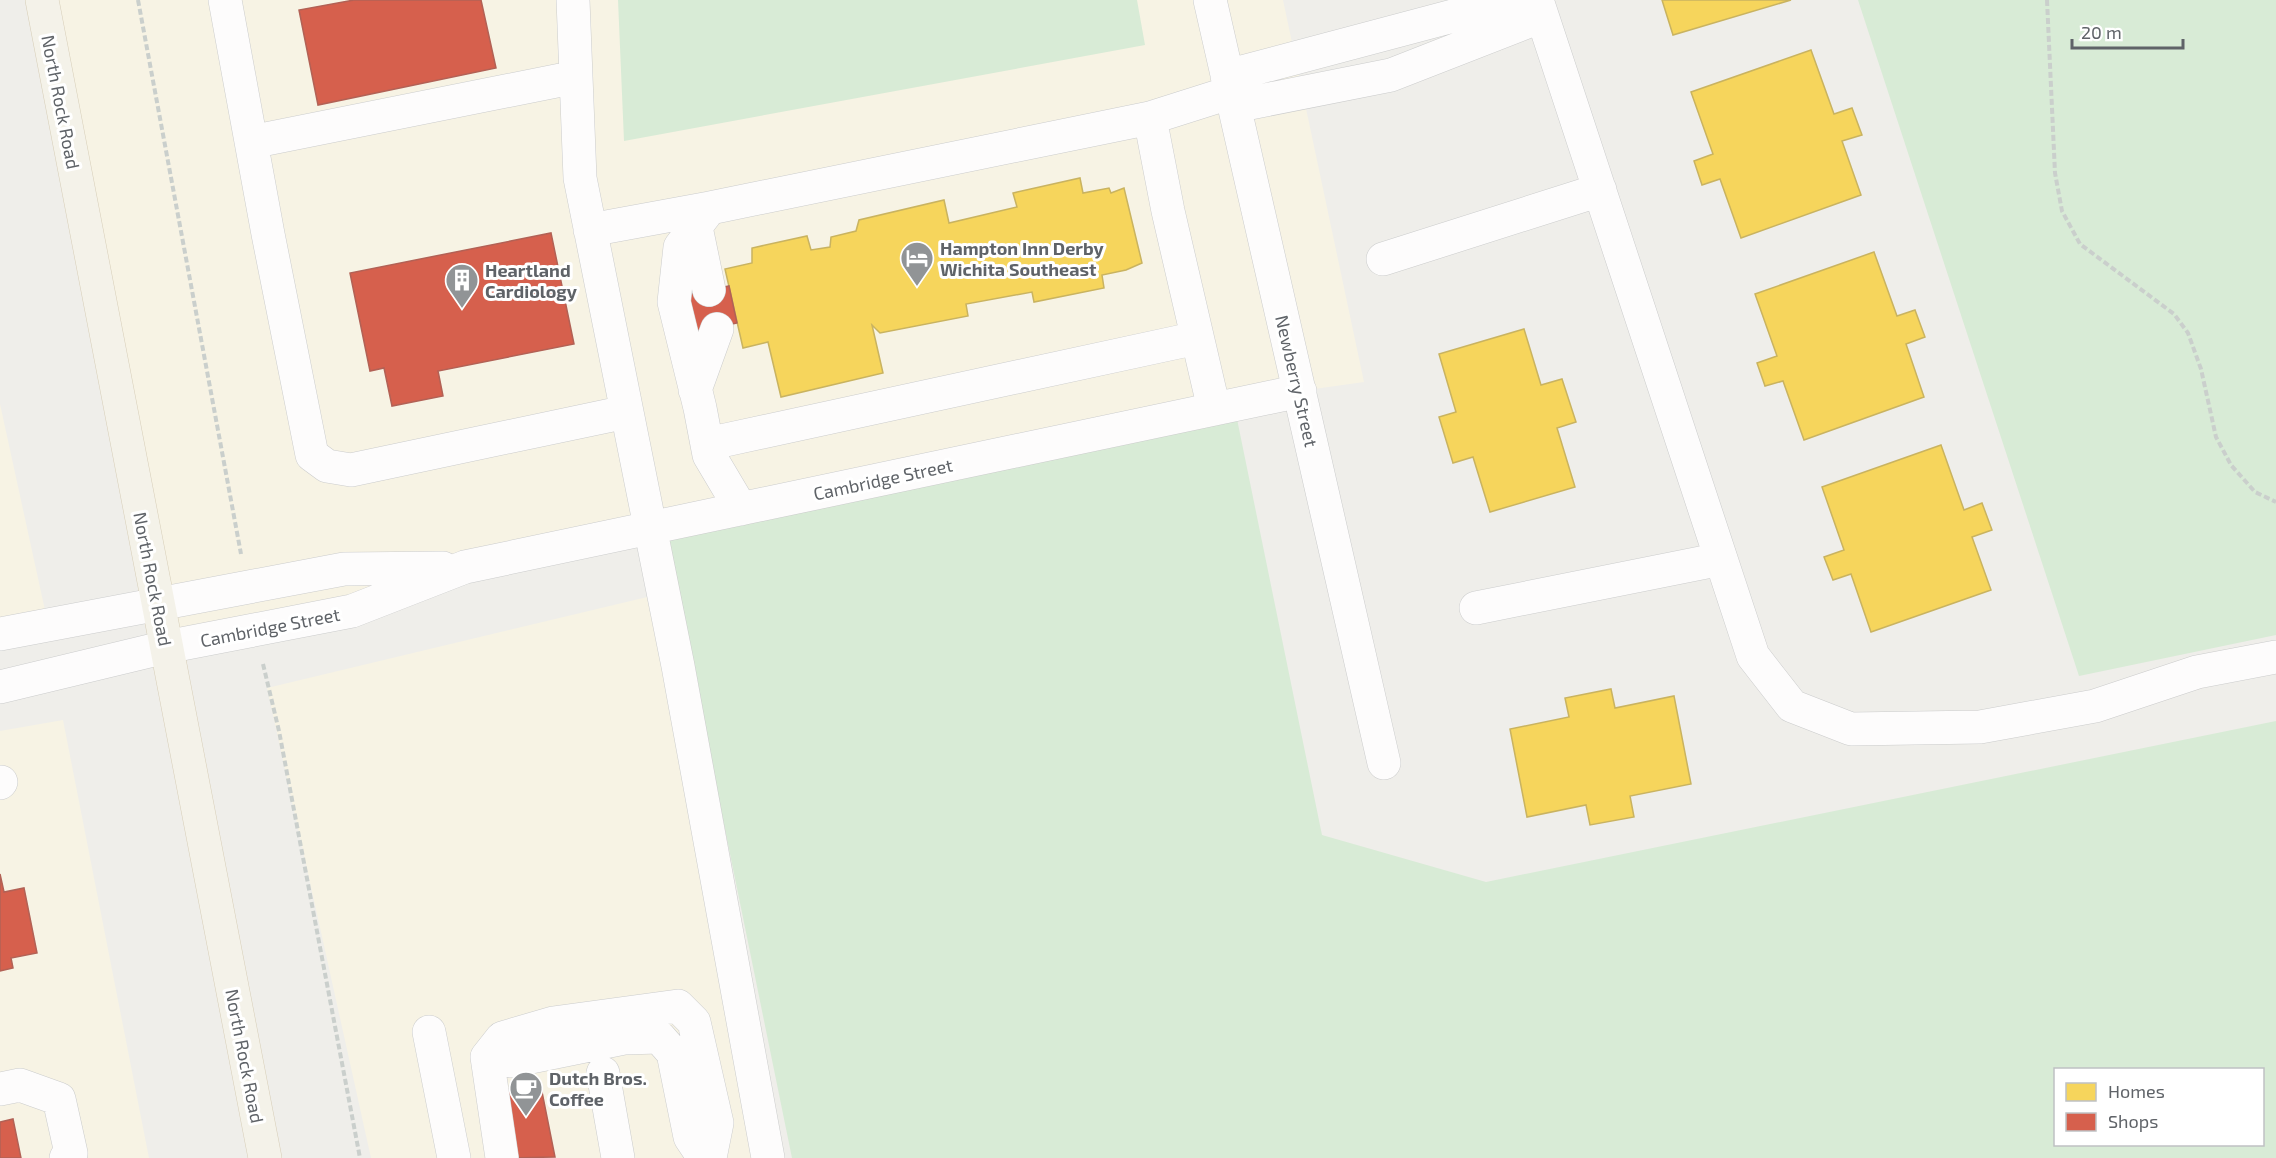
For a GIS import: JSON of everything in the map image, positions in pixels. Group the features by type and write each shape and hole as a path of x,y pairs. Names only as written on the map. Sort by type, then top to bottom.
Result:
{"main road":[{"name":"North Rock Road","path":"42,0 265,1158"}],"street":[{"path":"225,0 312,455 327,466 351,470 626,412"},
{"path":"573,0 580,178 678,666 768,1158"},
{"name":"Newberry Street","path":"1210,0 1384,763"},
{"path":"590,230 703,217 1150,118 1433,22 1513,0"},
{"path":"1231,91 1391,75 1443,54 1539,8 1753,656 1792,706 1851,729 1980,728 2095,706 2197,672 2276,657"},
{"path":"1433,22 1443,54"},
{"path":"251,142 576,77"},
{"path":"1150,118 1168,211 1214,409"},
{"path":"1383,259 1600,190"},
{"path":"703,217 709,290"},
{"path":"703,217 680,247 674,302 709,455 741,509"},
{"path":"695,390 717,329"},
{"path":"707,444 1197,338"},
{"name":"Cambridge Street","path":"0,687 166,647 352,611 465,567 1300,392"},
{"path":"1476,608 1721,559"},
{"name":"Cambridge Street","path":"0,634 344,569 465,567"},
{"path":"502,1158 487,1057 502,1038 553,1023 678,1006 694,1022 717,1123 710,1158"},
{"path":"429,1032 454,1158"},
{"path":"487,1057 511,1060 624,1038 659,1037 673,1053 690,1137 704,1158"},
{"path":"603,1072 618,1158"},
{"path":"10,1087 59,1099 71,1154 66,1158"}],"path":[{"path":"138,0 239,542"},
{"path":"2047,0 2055,173 2062,211 2080,244 2174,315 2188,333 2201,369 2216,437 2231,465 2255,492 2276,502"},
{"path":"267,688 279,731 360,1158"}],"shaded area":[{"path":"41,0 1283,0 1364,382 1300,391 166,647"},
{"path":"0,404 48,624 0,633"},
{"path":"664,593 783,1158 371,1158 267,688"},
{"path":"63,720 149,1158 0,1158 0,731"}],"green space":[{"path":"618,0 1137,0 1145,45 624,141"},
{"path":"1858,0 2276,0 2276,635 2079,676"},
{"path":"1237,419 1322,835 1486,882 2276,721 2276,1158 792,1158 665,535"}],"building: Homes":[{"path":"1662,0 1791,0 1673,35"},
{"path":"1811,50 1834,114 1852,108 1862,135 1842,141 1861,195 1741,238 1720,179 1702,185 1694,161 1713,154 1691,92"},
{"name":"Hampton Inn Derby Wichita Southeast","path":"1080,178 1083,193 1109,188 1111,193 1124,188 1142,263 1126,270 1102,275 1104,288 1034,302 1032,292 966,304 968,316 880,333 872,325 883,373 781,397 768,342 743,348 725,269 752,263 752,248 807,236 811,250 830,247 831,237 856,231 859,220 944,200 949,223 1017,207 1013,193"},
{"path":"1874,252 1897,316 1915,310 1925,337 1906,344 1924,397 1804,440 1783,381 1765,386 1757,363 1777,356 1755,294"},
{"path":"1524,329 1541,385 1562,379 1576,422 1557,428 1575,487 1490,512 1473,457 1453,463 1439,417 1456,412 1439,354"},
{"path":"1941,445 1964,510 1982,503 1992,530 1972,537 1991,590 1871,632 1851,574 1833,580 1824,557 1844,550 1822,487"},
{"path":"1611,689 1615,708 1674,696 1691,784 1630,796 1634,817 1590,825 1586,805 1527,817 1510,729 1569,717 1565,698"}],"building: Shops":[{"path":"354,0 481,0 496,68 318,105 299,10"},
{"name":"Heartland Cardiology","path":"551,233 574,344 438,371 443,396 392,406 384,368 370,371 350,273"},
{"path":"729,286 737,323 693,333 687,295"},
{"path":"0,874 4,892 24,888 37,953 11,958 13,968 0,971"},
{"name":"Dutch Bros. Coffee","path":"540,1082 555,1157 502,1158 501,1091"},
{"path":"13,1119 21,1158 0,1158 0,1122"}],"place":[{"name":"Hampton Inn Derby Wichita Southeast","path":"917,287"},
{"name":"Heartland Cardiology","path":"462,309"},
{"name":"Dutch Bros. Coffee","path":"526,1117"}]}
